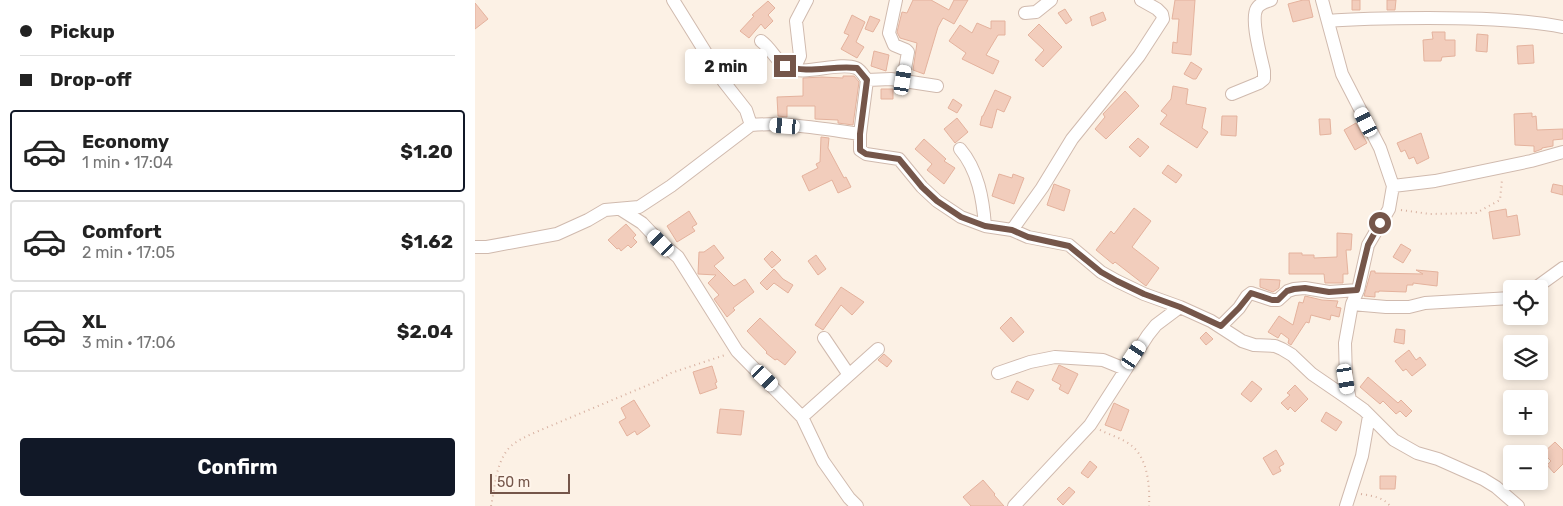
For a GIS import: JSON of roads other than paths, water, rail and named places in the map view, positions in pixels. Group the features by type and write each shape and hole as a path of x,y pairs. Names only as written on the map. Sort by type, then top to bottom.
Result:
{"street":[{"path":"673,0 724,82 746,110 751,126"},
{"path":"794,69 800,56 796,21 807,0"},
{"path":"896,0 889,33 894,45 908,52 903,80"},
{"path":"1025,13 1036,12 1051,0"},
{"path":"1012,230 1042,188 1072,139 1139,56 1160,26 1163,19 1161,14 1141,0"},
{"path":"1232,94 1264,79 1254,20 1257,8 1271,0"},
{"path":"1322,0 1342,74 1380,148 1393,186 1389,208 1368,245 1352,304 1345,344 1346,379 1350,400"},
{"path":"1328,21 1364,18 1465,18 1508,20 1563,27"},
{"path":"761,41 785,66 794,69 857,68 867,80 860,134 860,150 866,154 899,159 922,187 937,201 961,217 985,226 1012,230 1028,237 1069,246 1101,272 1117,281 1221,326 1242,341 1254,345 1275,346 1282,349 1350,400 1393,440 1417,453 1437,459 1483,479 1496,487 1510,503"},
{"path":"867,80 903,80 937,86"},
{"path":"475,247 487,247 557,234 605,210 639,207 751,126 762,124 815,127 860,134"},
{"path":"960,149 972,166 984,209 985,226"},
{"path":"1393,186 1435,181 1531,161 1563,152"},
{"path":"620,209 642,223 678,257 737,351 802,417 829,469 849,498 857,506"},
{"path":"1546,280 1563,268"},
{"path":"1221,326 1251,293 1272,300 1278,300 1287,291 1294,289 1305,288 1329,292 1357,290"},
{"path":"1352,304 1409,307 1425,303 1503,298"},
{"path":"1014,506 1090,426 1125,369 1156,325 1180,307"},
{"path":"824,338 849,375"},
{"path":"802,417 878,349"},
{"path":"998,373 1030,362 1055,357 1103,360 1125,369"},
{"path":"1346,506 1361,456 1369,416"}]}
